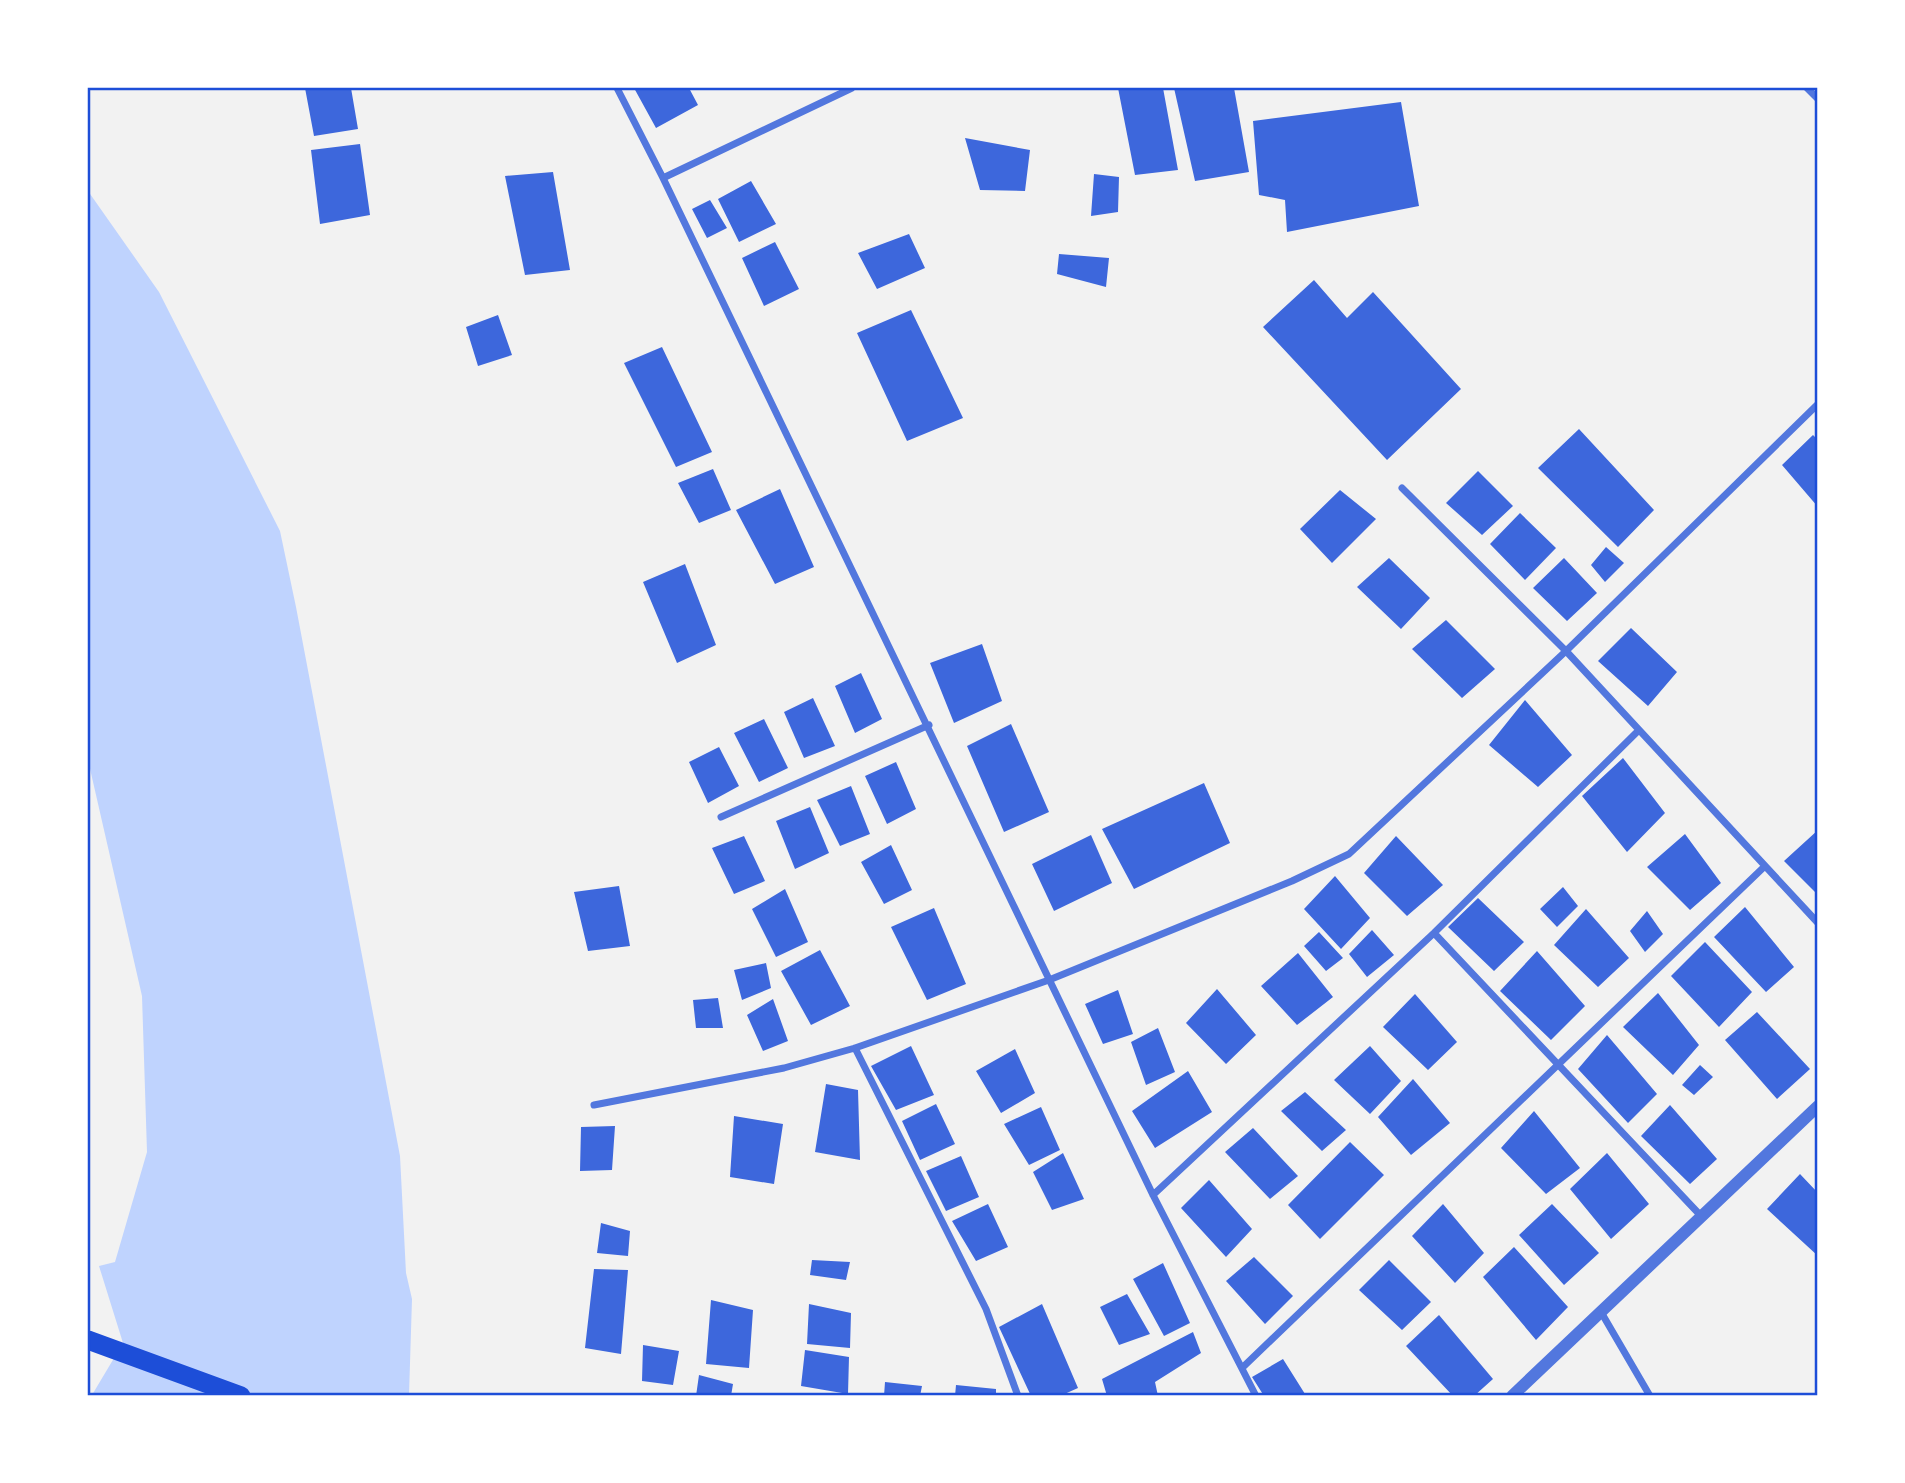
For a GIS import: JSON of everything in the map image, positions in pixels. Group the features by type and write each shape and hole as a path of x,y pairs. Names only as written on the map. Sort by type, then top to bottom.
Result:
{"highway":[{"path":"88,1340 240,1395"}],"street":[{"path":"617,88 929,725 1153,1195 1256,1395"},
{"path":"663,178 852,88"},
{"path":"1807,88 1818,99"},
{"path":"594,1105 784,1068 855,1048 1049,980 1292,881 1349,854 1566,651 1818,404"},
{"path":"1402,488 1566,651 1818,923"},
{"path":"721,817 929,725"},
{"path":"1153,1195 1434,933 1639,730"},
{"path":"1241,1368 1765,866"},
{"path":"1434,933 1702,1217"},
{"path":"855,1048 986,1309 1018,1395"},
{"path":"1513,1395 1818,1106"},
{"path":"1601,1312 1650,1395"}],"water":[{"path":"88,191 159,292 280,531 400,1156 406,1273 412,1299 409,1395 92,1395 123,1343 99,1266 115,1262 147,1152 142,996 88,760"}],"building":[{"path":"305,88 351,88 358,129 314,136"},
{"path":"634,88 689,88 698,105 656,128"},
{"path":"1118,88 1163,88 1178,170 1135,175"},
{"path":"1174,88 1234,88 1249,172 1195,181"},
{"path":"1401,102 1419,206 1287,232 1285,200 1259,195 1253,121"},
{"path":"965,138 1030,150 1025,191 980,190"},
{"path":"360,144 370,215 320,224 311,150"},
{"path":"553,172 570,270 525,275 505,176"},
{"path":"1094,174 1119,177 1118,212 1091,216"},
{"path":"751,181 776,224 739,242 718,199"},
{"path":"710,200 727,228 707,238 692,209"},
{"path":"909,234 925,268 877,289 858,253"},
{"path":"775,242 799,289 764,306 742,258"},
{"path":"1059,254 1109,258 1106,287 1057,274"},
{"path":"1314,280 1347,318 1373,292 1461,389 1387,460 1263,327"},
{"path":"911,310 963,418 907,441 857,333"},
{"path":"498,315 512,355 478,366 466,327"},
{"path":"662,347 712,452 676,467 624,363"},
{"path":"1579,429 1654,510 1618,547 1538,468"},
{"path":"1813,435 1818,440 1818,507 1782,465"},
{"path":"713,469 731,510 699,523 678,483"},
{"path":"1478,471 1513,506 1482,535 1446,503"},
{"path":"780,489 814,567 775,584 736,510"},
{"path":"1340,490 1376,519 1332,563 1300,529"},
{"path":"1520,513 1556,548 1525,580 1490,544"},
{"path":"1606,547 1624,563 1605,582 1591,565"},
{"path":"1389,558 1430,598 1401,629 1357,587"},
{"path":"1564,558 1597,593 1567,621 1533,588"},
{"path":"685,564 716,645 677,663 643,582"},
{"path":"1446,620 1495,669 1462,698 1412,649"},
{"path":"1631,628 1677,672 1648,706 1598,661"},
{"path":"982,644 1002,701 954,723 930,663"},
{"path":"861,673 882,719 855,733 835,686"},
{"path":"813,698 835,746 804,758 784,712"},
{"path":"1525,700 1572,755 1538,787 1489,745"},
{"path":"764,719 788,768 759,782 734,733"},
{"path":"1011,724 1049,812 1004,832 967,746"},
{"path":"719,747 739,786 708,803 689,762"},
{"path":"1623,758 1665,813 1627,852 1582,796"},
{"path":"896,762 916,809 887,824 865,776"},
{"path":"1204,783 1230,843 1134,889 1102,829"},
{"path":"851,786 870,834 840,846 817,800"},
{"path":"810,807 829,853 795,869 776,821"},
{"path":"1818,830 1818,895 1784,861"},
{"path":"1685,834 1721,883 1690,910 1647,867"},
{"path":"1091,835 1112,883 1054,911 1032,864"},
{"path":"744,836 765,881 734,894 712,848"},
{"path":"1396,836 1443,885 1407,916 1364,873"},
{"path":"891,845 912,890 884,904 861,862"},
{"path":"1335,876 1370,918 1341,949 1304,909"},
{"path":"619,886 630,946 588,951 574,892"},
{"path":"1563,887 1578,906 1557,927 1540,909"},
{"path":"785,889 808,942 776,957 752,909"},
{"path":"1478,898 1524,942 1494,971 1448,927"},
{"path":"1745,907 1794,967 1766,992 1714,937"},
{"path":"934,908 966,984 927,1000 891,927"},
{"path":"1586,909 1629,958 1598,987 1554,945"},
{"path":"1647,911 1663,934 1645,952 1630,931"},
{"path":"1372,930 1394,955 1367,977 1349,954"},
{"path":"1319,932 1343,958 1326,971 1304,946"},
{"path":"1705,942 1752,992 1719,1027 1671,976"},
{"path":"820,950 850,1006 811,1025 781,971"},
{"path":"1537,951 1585,1006 1551,1040 1500,991"},
{"path":"1298,953 1333,997 1297,1025 1261,986"},
{"path":"766,963 771,988 742,1000 734,970"},
{"path":"1217,989 1256,1035 1226,1064 1186,1023"},
{"path":"1118,990 1133,1034 1103,1044 1085,1004"},
{"path":"1658,993 1699,1045 1673,1075 1623,1027"},
{"path":"1415,994 1457,1042 1428,1070 1383,1027"},
{"path":"718,998 723,1028 696,1028 693,1000"},
{"path":"773,999 788,1041 763,1051 747,1015"},
{"path":"1757,1012 1810,1069 1777,1099 1725,1040"},
{"path":"1158,1028 1175,1072 1146,1085 1131,1042"},
{"path":"1607,1035 1657,1094 1628,1123 1578,1069"},
{"path":"911,1046 934,1095 896,1110 871,1066"},
{"path":"1370,1046 1401,1081 1370,1114 1334,1080"},
{"path":"1015,1049 1035,1093 1001,1113 976,1071"},
{"path":"1700,1065 1713,1077 1694,1095 1682,1085"},
{"path":"1188,1071 1212,1112 1155,1148 1132,1111"},
{"path":"1413,1079 1450,1123 1411,1155 1378,1117"},
{"path":"826,1084 858,1090 860,1160 815,1152"},
{"path":"1305,1092 1346,1130 1322,1151 1281,1111"},
{"path":"936,1104 955,1144 920,1160 902,1121"},
{"path":"1670,1105 1717,1159 1690,1184 1641,1136"},
{"path":"1041,1107 1060,1150 1029,1165 1004,1124"},
{"path":"1534,1111 1580,1168 1546,1194 1501,1148"},
{"path":"734,1116 783,1124 774,1184 730,1177"},
{"path":"615,1126 612,1170 580,1171 581,1127"},
{"path":"1253,1128 1298,1176 1270,1199 1225,1152"},
{"path":"1350,1142 1384,1175 1320,1239 1288,1205"},
{"path":"1063,1153 1084,1199 1052,1210 1033,1172"},
{"path":"1607,1153 1649,1204 1611,1239 1570,1189"},
{"path":"961,1156 979,1197 946,1211 926,1171"},
{"path":"1800,1174 1818,1193 1818,1256 1767,1209"},
{"path":"1209,1180 1252,1229 1226,1257 1181,1208"},
{"path":"988,1204 1008,1247 976,1261 952,1221"},
{"path":"1443,1204 1484,1253 1455,1283 1412,1236"},
{"path":"1552,1204 1599,1253 1564,1285 1519,1235"},
{"path":"601,1223 630,1231 628,1256 597,1253"},
{"path":"1514,1247 1568,1307 1536,1340 1483,1277"},
{"path":"1254,1257 1293,1296 1265,1324 1226,1281"},
{"path":"812,1260 850,1262 846,1280 810,1275"},
{"path":"1389,1260 1431,1302 1402,1330 1359,1290"},
{"path":"1163,1263 1190,1323 1164,1336 1133,1279"},
{"path":"594,1269 628,1270 621,1354 585,1348"},
{"path":"1127,1294 1150,1334 1119,1345 1100,1307"},
{"path":"711,1300 753,1310 749,1368 706,1364"},
{"path":"809,1304 851,1313 850,1348 807,1344"},
{"path":"1042,1304 1078,1388 1060,1396 1031,1396 999,1327"},
{"path":"1439,1315 1493,1379 1474,1396 1453,1396 1406,1346"},
{"path":"1193,1332 1201,1353 1155,1382 1158,1396 1107,1396 1102,1379"},
{"path":"643,1345 679,1351 673,1385 642,1381"},
{"path":"805,1350 849,1357 848,1394 801,1386"},
{"path":"1283,1359 1305,1394 1264,1396 1252,1377"},
{"path":"699,1375 733,1384 731,1396 696,1396"},
{"path":"885,1382 922,1386 920,1396 884,1396"},
{"path":"956,1385 996,1389 996,1396 955,1396"}]}
